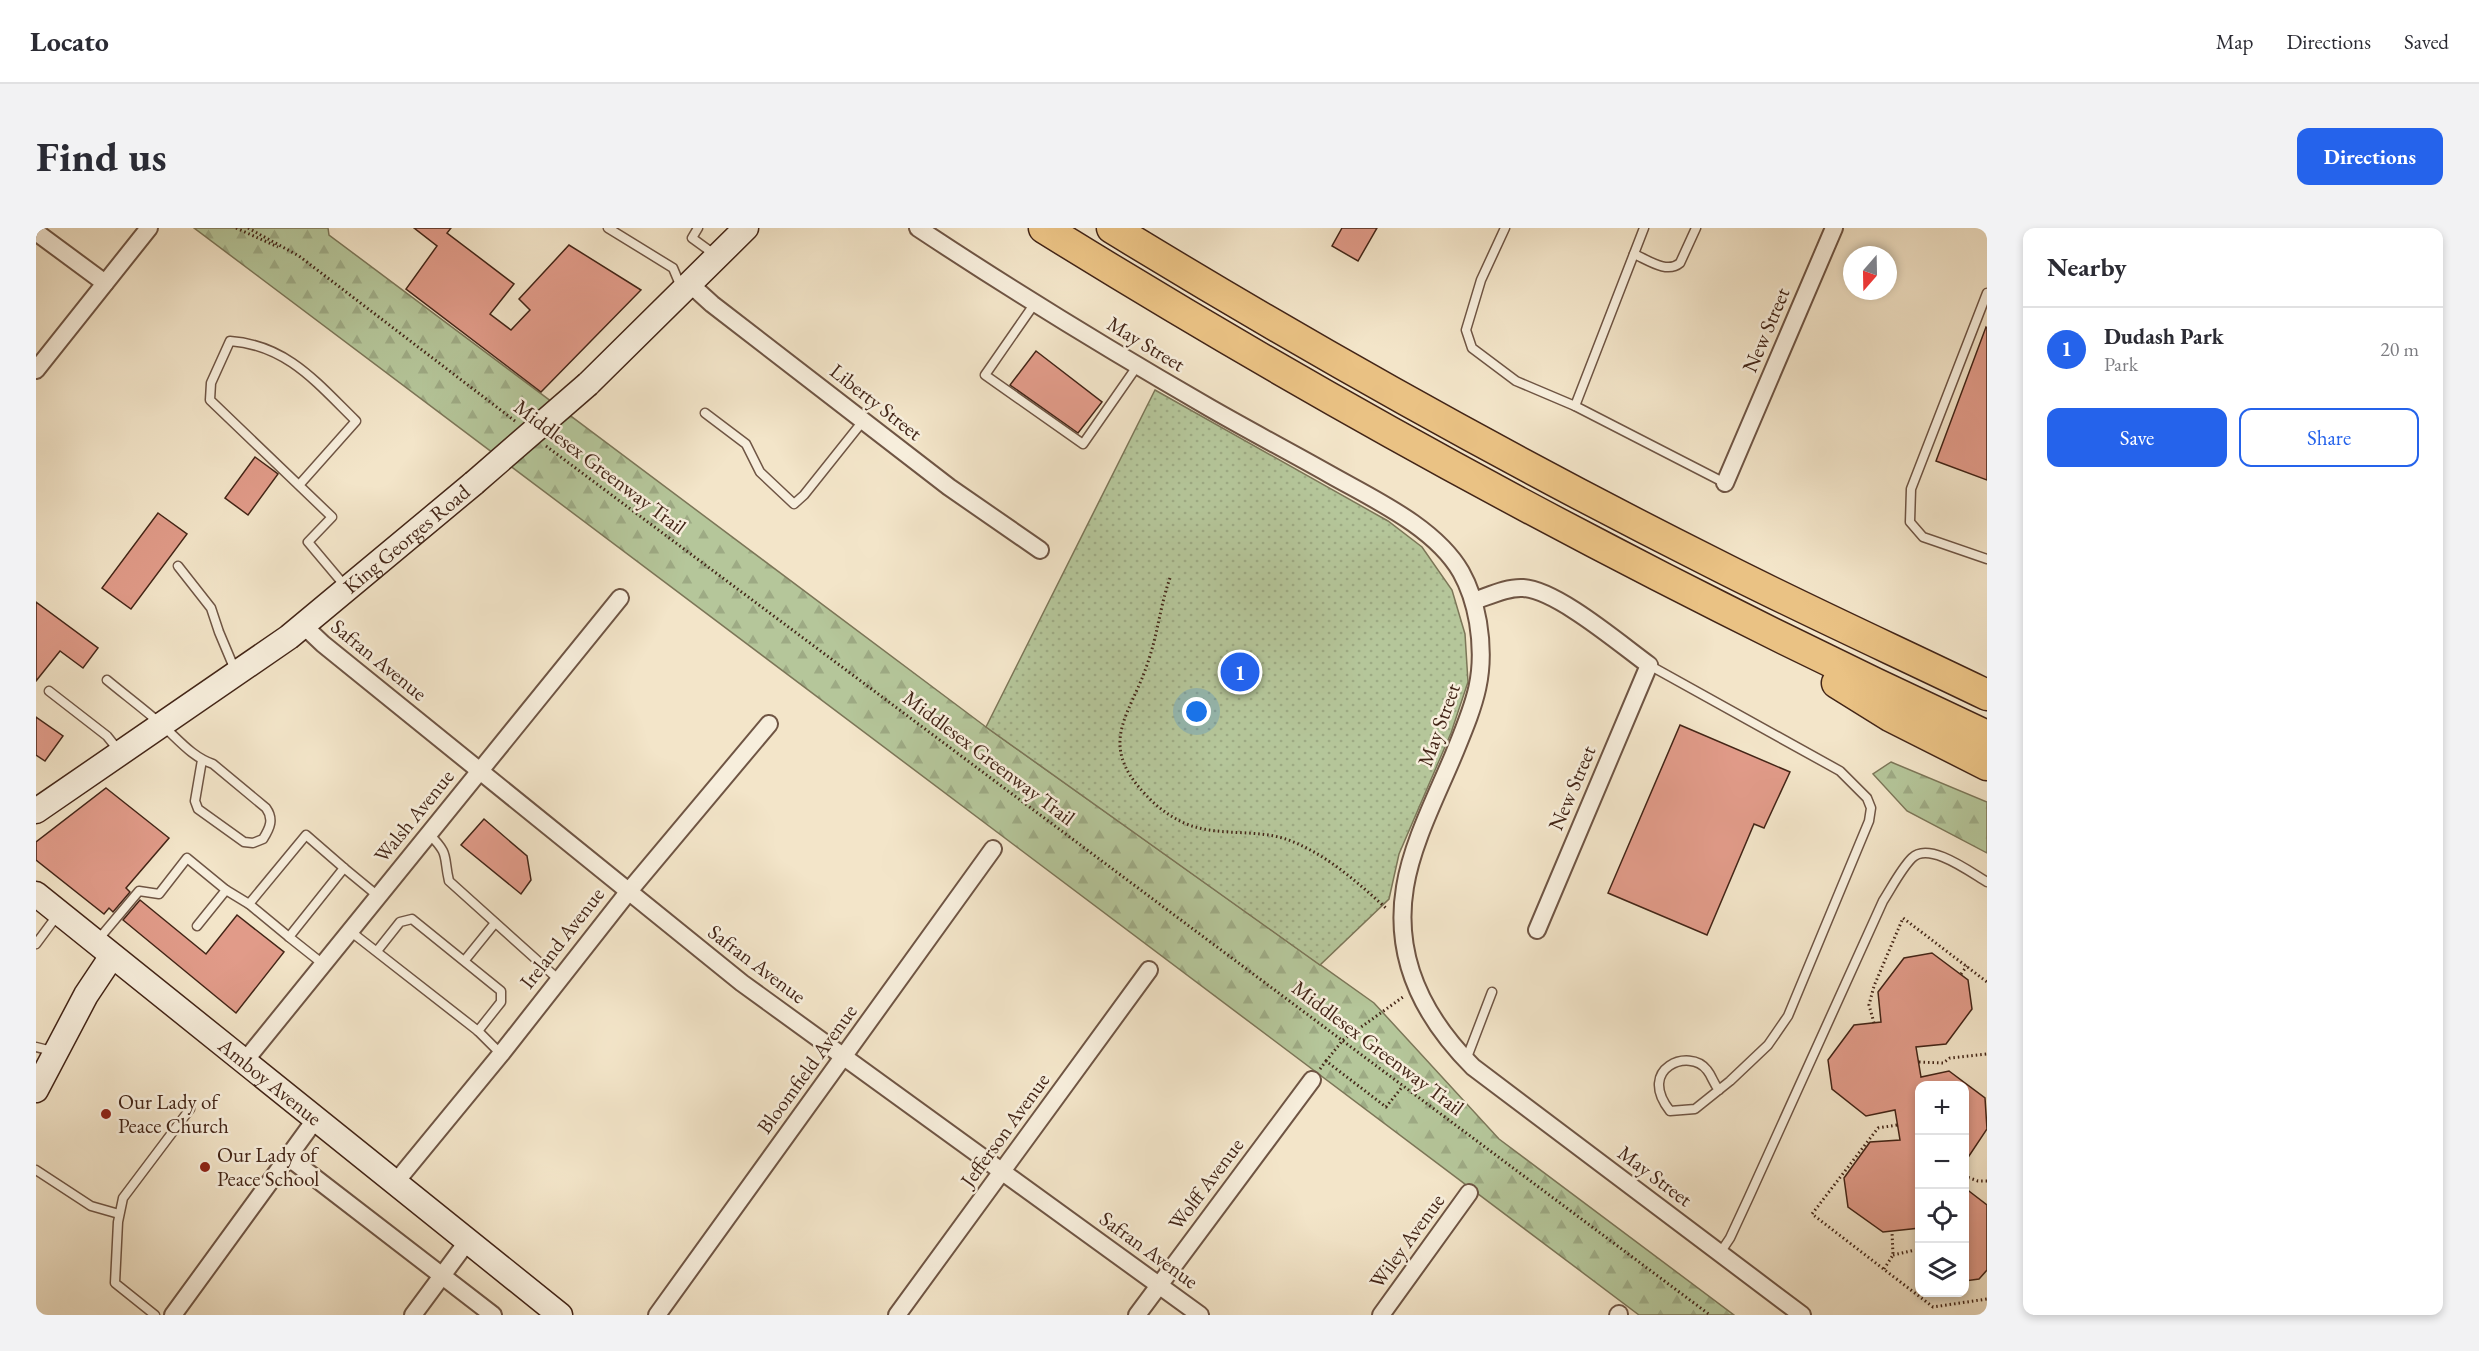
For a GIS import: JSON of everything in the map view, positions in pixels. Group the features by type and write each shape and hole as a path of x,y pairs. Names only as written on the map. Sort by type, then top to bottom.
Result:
{"highway":[{"path":"1044,228 1231,341 1530,510 1718,608 1987,736"},
{"path":"1112,228 1213,290 1399,397 1653,533 1987,695"},
{"path":"1718,608 1890,716 1987,765"},
{"path":"1847,628 1987,686"}],"street":[{"path":"36,370 149,228"},
{"name":"King Georges Road","path":"36,811 304,626 588,384 746,228"},
{"name":"May Street","path":"918,228 1035,303 1138,365 1395,511 1439,545 1460,571 1474,601 1482,650 1478,689 1414,852 1405,886 1402,922 1407,958 1416,987 1430,1017 1448,1042 1466,1060 1802,1315"},
{"name":"New Street","path":"1725,483 1834,228"},
{"path":"36,232 105,283"},
{"name":"Liberty Street","path":"686,287 712,304 957,492 1040,550"},
{"path":"1474,601 1522,588 1543,592 1649,664"},
{"name":"Walsh Avenue","path":"244,1062 620,598"},
{"name":"Safran Avenue","path":"304,626 742,983 1200,1315"},
{"name":"New Street","path":"1537,930 1649,664"},
{"name":"Ireland Avenue","path":"394,1183 501,1054 629,891 769,724"},
{"name":"Bloomfield Avenue","path":"657,1315 993,849"},
{"name":"Amboy Avenue","path":"36,894 560,1315"},
{"path":"36,1090 46,1049 86,995 104,949"},
{"name":"Jefferson Avenue","path":"897,1315 1149,970"},
{"name":"Wolff Avenue","path":"1137,1315 1312,1080"},
{"path":"173,1315 315,1120"},
{"path":"288,1156 493,1315"},
{"name":"Wiley Avenue","path":"1381,1315 1469,1193"},
{"path":"413,1315 467,1242"}],"lane":[{"path":"608,228 673,268 686,287"},
{"path":"698,228 692,238 717,256"},
{"path":"1505,228 1481,280 1466,330 1472,348 1516,381 1575,406 1725,483"},
{"path":"1575,406 1644,228"},
{"path":"1634,254 1666,268 1676,267 1696,228"},
{"path":"1987,293 1911,489 1910,522 1923,537 1987,559"},
{"path":"1035,303 985,375 1083,444 1138,365"},
{"path":"300,484 356,421 315,380 276,352 248,342 230,341 211,383 210,400 333,517 308,542 347,589"},
{"path":"705,413 746,444 760,472 794,504 804,495 863,421"},
{"path":"178,566 212,608 219,632 237,673"},
{"path":"1649,664 1840,771 1867,798 1870,808 1869,821 1788,1016 1768,1045 1719,1090 1695,1109 1670,1111 1660,1098 1658,1084 1665,1068 1678,1061 1694,1061 1707,1069 1711,1081 1719,1090"},
{"path":"107,680 202,760 213,764 266,808 271,815 271,824 263,838 253,843 244,842 198,808 195,801 202,760"},
{"path":"49,691 107,736 121,753"},
{"path":"429,834 442,847 446,855 449,881 558,979"},
{"path":"249,904 306,836 378,896"},
{"path":"1720,1253 1730,1238 1749,1197 1883,901 1911,859 1919,853 1928,852 1938,855 1987,882"},
{"path":"104,949 139,891 159,894 187,858 226,890 249,904 323,964"},
{"path":"289,937 344,868"},
{"path":"197,926 226,890"},
{"path":"36,944 59,913"},
{"path":"377,951 400,922 412,919 465,960 501,991 501,1002 478,1031"},
{"path":"465,960 495,923"},
{"path":"350,931 478,1031 501,1054"},
{"path":"1466,1060 1492,992"},
{"path":"155,1315 115,1283 119,1214 123,1198 190,1109"},
{"path":"36,1170 91,1206 119,1214"}],"path":[{"path":"236,228 299,256"},
{"name":"Middlesex Greenway Trail","path":"248,228 299,256 517,423"},
{"name":"Middlesex Greenway Trail","path":"543,443 1710,1315"},
{"path":"1170,579 1161,603 1154,645 1129,704 1120,734 1120,758 1132,780 1154,804 1172,818 1189,825 1213,832 1289,840 1309,849 1341,869 1402,922"},
{"path":"1874,1023 1869,1005 1874,986 1903,918 1987,982"},
{"path":"1961,974 1967,966"},
{"path":"1312,1080 1343,1040 1416,987"},
{"path":"1919,1062 1943,1063 1950,1058 1987,1054"},
{"path":"1326,1061 1386,1107 1403,1086"},
{"path":"1897,1125 1878,1128 1812,1214 1933,1307 1987,1299"},
{"path":"1969,1178 1987,1181"},
{"path":"1884,1270 1893,1255 1892,1232"},
{"path":"1893,1255 1915,1250"}],"green space":[{"path":"194,228 328,228 329,235 986,727 1374,1003 1499,1139 1734,1315 1639,1315"},
{"path":"1155,390 1388,521 1422,547 1452,590 1465,634 1468,682 1451,733 1399,854 1389,899 1320,965 986,727"},
{"path":"1891,762 1987,802 1987,853 1907,811 1873,774"}],"building":[{"path":"414,228 451,228 447,233 514,284 490,314 511,330 530,310 519,299 569,245 641,290 541,392 406,289 437,246"},
{"path":"1342,228 1377,228 1358,261 1332,246"},
{"path":"1987,328 1987,480 1936,461"},
{"path":"1036,351 1102,402 1078,433 1010,385"},
{"path":"255,457 278,474 248,515 225,498"},
{"path":"158,513 187,534 131,609 102,588"},
{"path":"36,602 98,648 83,668 60,651 36,681"},
{"path":"36,717 63,736 45,761 36,755"},
{"path":"1680,725 1790,772 1764,828 1754,824 1707,935 1608,893"},
{"path":"106,788 169,838 126,888 130,892 113,912 109,908 104,914 36,860 36,842"},
{"path":"484,819 527,856 531,880 521,894 461,845"},
{"path":"140,900 206,954 237,915 284,952 236,1013 123,920"},
{"path":"1932,953 1968,980 1972,1009 1946,1044 1916,1047 1921,1077 1949,1071 1962,1081 1915,1081 1915,1229 1883,1232 1848,1207 1844,1178 1870,1142 1900,1140 1895,1110 1866,1116 1832,1089 1828,1060 1854,1025 1881,1022 1878,992 1904,958"},
{"path":"1969,1086 1985,1098 1987,1129 1969,1156"},
{"path":"1969,1191 1987,1205 1987,1270 1979,1279 1969,1280"}],"place":[{"name":"Dudash Park","path":"1240,672"},
{"name":"Our Lady of Peace Church","path":"106,1114"},
{"name":"Our Lady of Peace School","path":"205,1167"}]}
